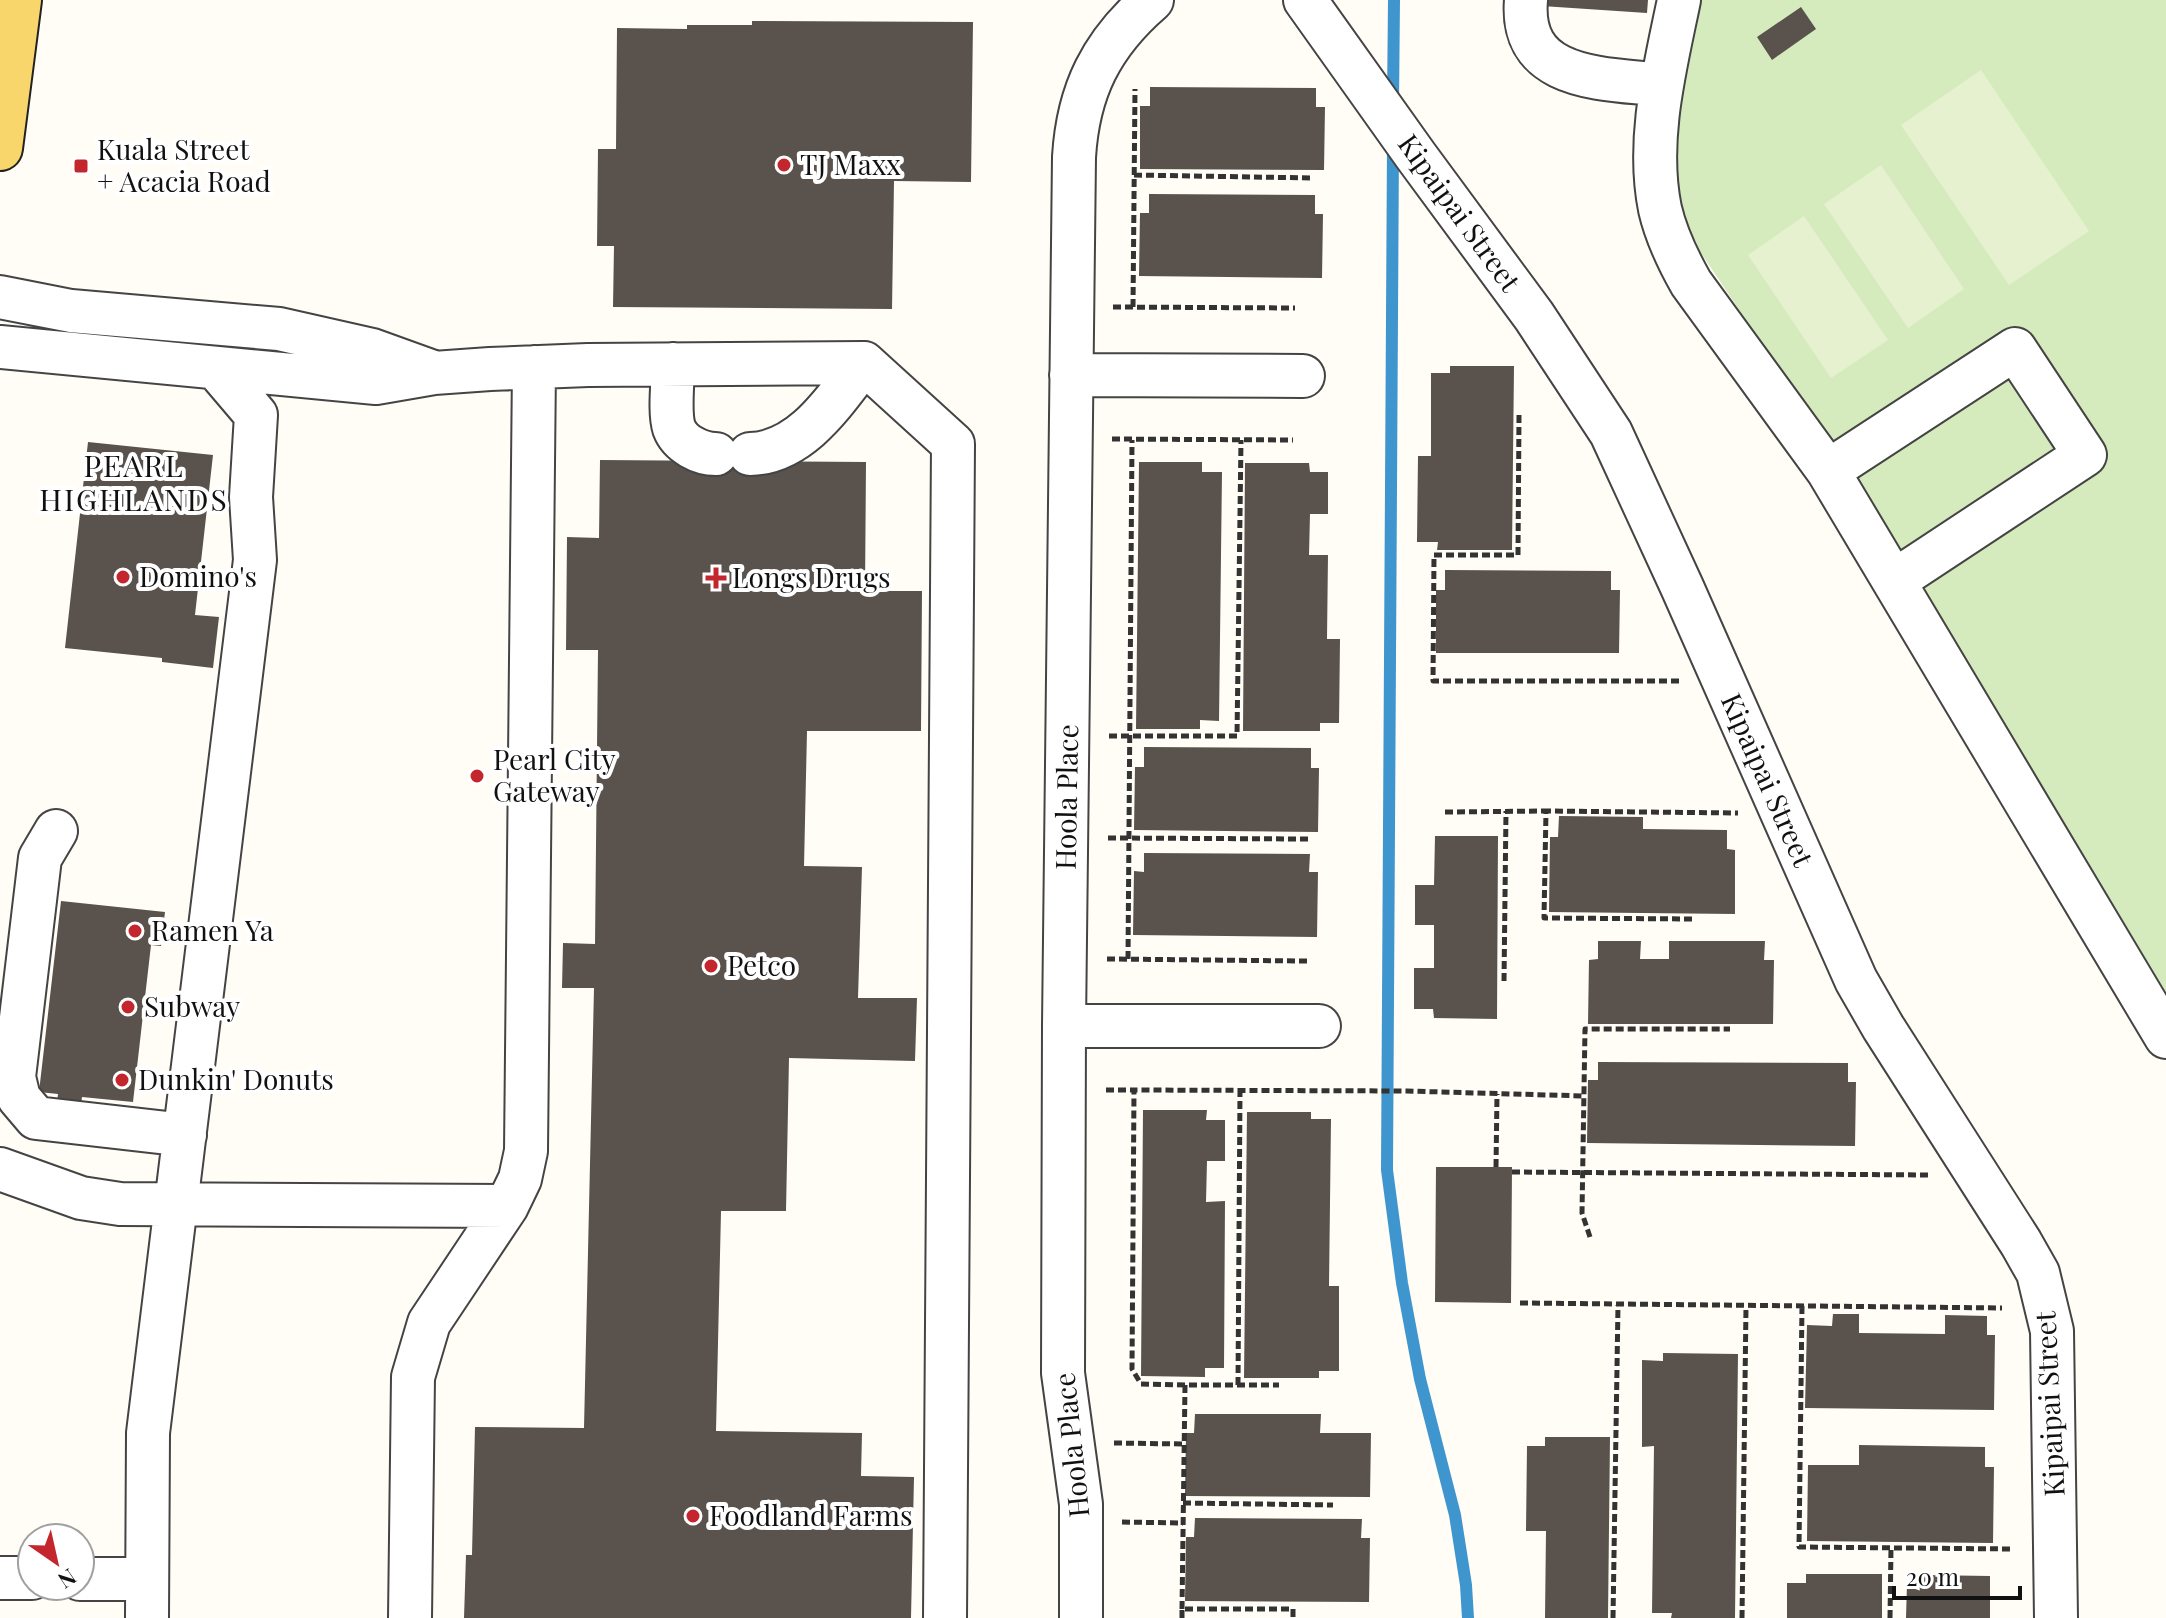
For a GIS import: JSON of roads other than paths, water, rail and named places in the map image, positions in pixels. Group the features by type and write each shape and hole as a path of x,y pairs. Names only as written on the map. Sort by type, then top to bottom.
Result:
{"main road":[{"path":"0,148 19,0"}],"street":[{"name":"Hoola Place","path":"1081,1618 1081,1504 1063,1373 1075,129 1097,64 1115,36 1152,0"},
{"name":"Kipaipai Street","path":"1305,0 1534,316 1611,433 1856,980 2038,1273 2052,1331 2056,1618"},
{"path":"1679,0 1662,85 1655,153 1660,208 1674,250 1691,283 1828,471 2166,1037"},
{"path":"1522,6 1537,49 1550,63 1570,73 1662,85"},
{"path":"0,297 71,311 279,329 372,350 434,373"},
{"path":"0,347 376,383 434,373 534,367 864,363 953,444 945,1618"},
{"path":"1828,471 2015,349 2085,455 1894,581"},
{"path":"673,364 674,430 692,448 708,454 733,454 777,448 796,439 829,408 864,363"},
{"path":"410,1618 413,1377 429,1323 507,1206 520,1179 526,1151 534,367"},
{"path":"96,1584 147,1598 148,1433 255,560 251,497 256,415 216,368"},
{"path":"1071,375 1303,376"},
{"path":"56,831 40,858 14,1077 19,1098 36,1118 185,1135"},
{"path":"1064,1026 1319,1026"},
{"path":"0,1169 81,1198 120,1204 507,1206"}],"waterway":[{"path":"1393,103 1394,0"},
{"path":"1393,145 1387,1170 1402,1283 1420,1379 1455,1515 1468,1618"}],"place":[{"name":"TJ Maxx","path":"784,165"},
{"name":"Kuala Street + Acacia Road","path":"81,166"},
{"name":"Domino's","path":"123,577"},
{"name":"Longs Drugs","path":"716,578"},
{"name":"Pearl City Gateway","path":"477,776"},
{"name":"Ramen Ya","path":"135,931"},
{"name":"Petco","path":"711,966"},
{"name":"Subway","path":"128,1007"},
{"name":"Dunkin' Donuts","path":"122,1080"},
{"name":"Foodland Farms","path":"693,1516"}],"district":[{"name":"PEARL HIGHLANDS","path":"134,484"}]}
